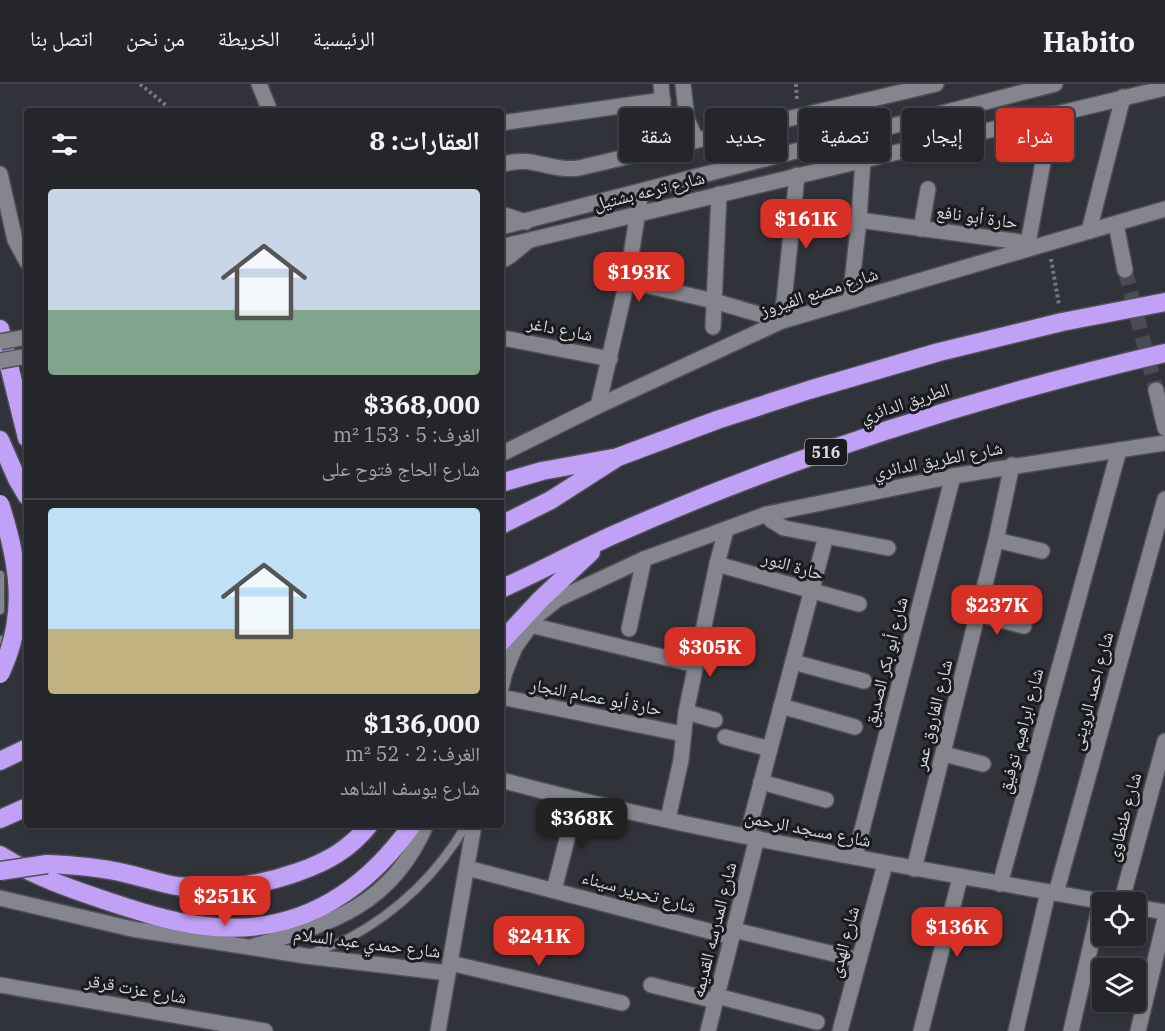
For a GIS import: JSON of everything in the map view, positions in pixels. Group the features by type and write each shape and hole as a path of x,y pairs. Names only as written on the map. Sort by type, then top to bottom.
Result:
{"highway":[{"path":"504,482 558,467 618,457 717,420 939,352 1062,322 1165,302"},
{"path":"0,329 24,426"},
{"name":"الطريق الدائري","path":"504,588 610,537 763,475 856,441 1024,389 1165,353"},
{"path":"0,441 24,491"},
{"path":"504,524 551,500 618,457"},
{"path":"0,504 15,559 19,586 14,638 0,674"},
{"path":"504,639 541,599 610,537"},
{"path":"0,761 24,749"},
{"path":"0,819 24,808"},
{"path":"0,871 47,864 100,868 198,888 243,886 283,878 320,864 350,845 366,828"},
{"path":"0,855 46,880 176,928 242,927 280,921 314,910 352,889 386,860 410,828"}],"street":[{"path":"259,84 269,108"},
{"path":"661,84 663,108"},
{"path":"682,84 687,119 696,140"},
{"path":"693,141 936,84"},
{"name":"شارع ترعه بشتيل","path":"504,226 1055,84"},
{"name":"شارع ترعه بشتيل","path":"1074,109 1165,88"},
{"path":"1089,231 1123,97"},
{"path":"504,123 663,100"},
{"name":"شارع ترعه بشتيل","path":"890,153 996,127"},
{"path":"504,164 513,161 529,161 553,168 570,169 619,158"},
{"name":"شارع ترعه بشتيل","path":"504,246 851,162"},
{"path":"850,300 863,162"},
{"path":"1028,246 1043,162"},
{"path":"0,174 15,240 24,256"},
{"path":"627,281 714,301 782,321 797,175"},
{"name":"حارة أبو نافع","path":"921,229 928,189"},
{"path":"598,406 627,281 641,192"},
{"path":"713,327 719,194"},
{"name":"شارع مصنع الفيروز","path":"504,453 598,406 782,321 1028,246 1165,209"},
{"path":"504,215 526,222"},
{"name":"حارة أبو نافع","path":"859,220 1028,246"},
{"path":"1116,224 1125,270"},
{"name":"شارع ترعه بشتيل","path":"504,259 528,241"},
{"path":"0,342 24,338"},
{"name":"شارع داغر","path":"504,339 610,359"},
{"path":"0,361 24,357"},
{"path":"1156,390 1165,428"},
{"name":"شارع الطريق الدائري","path":"504,676 515,647 530,625 538,615 558,599 644,559 767,514 1012,465 1165,443"},
{"name":"شارع ابراهيم توفيق","path":"1000,884 1119,450"},
{"name":"شارع الفاروق عمر","path":"915,869 996,540 1012,465"},
{"name":"شارع أبو بكر الصديق","path":"855,857 953,476"},
{"name":"شارع احمد الروينى","path":"1016,1031 1052,893 1165,499"},
{"path":"767,514 777,525 784,528 888,548"},
{"path":"668,819 681,760 686,712 701,637 726,530"},
{"name":"شارع المدرسه القديمه","path":"708,1031 733,933 761,782 826,536"},
{"path":"996,540 1042,551"},
{"path":"629,629 644,559"},
{"name":"حارة النور","path":"717,564 859,604"},
{"path":"978,614 1024,626"},
{"path":"530,625 696,665"},
{"path":"701,637 747,649"},
{"path":"793,662 864,681"},
{"name":"حارة أبو عصام النجار","path":"504,698 683,734"},
{"path":"781,706 855,727"},
{"path":"686,712 716,720"},
{"path":"725,737 770,749"},
{"name":"شارع طنطاوى","path":"1124,892 1165,741"},
{"path":"944,754 983,764"},
{"name":"شارع مسجد الرحمن","path":"504,781 577,800 885,864 1092,900"},
{"path":"761,782 826,800"},
{"path":"554,890 577,800"},
{"path":"249,947 325,924 362,904 394,876 424,828"},
{"path":"438,1031 474,828"},
{"name":"شارع الهدى","path":"840,1031 885,864"},
{"name":"شارع تحرير سيناء","path":"467,867 733,933 859,960"},
{"path":"921,1031 960,878"},
{"name":"شارع حمدي عبد السلام","path":"0,898 132,929 176,928 249,947 306,956 449,968 622,1003"},
{"path":"1146,909 1165,912"},
{"path":"1138,1031 1165,919"},
{"path":"1071,1031 1094,946"},
{"name":"شارع عزت قرقر","path":"0,985 265,1031"},
{"path":"651,985 817,1022"}],"lane":[{"path":"0,575 0,610"},
{"path":"0,640 24,640"},
{"path":"306,956 349,938 389,912 424,881 454,845 464,828"}],"path":[{"path":"140,84 168,108"},
{"path":"1054,273 1062,322"}],"tunnel":[{"path":"1125,270 1156,390"}]}
